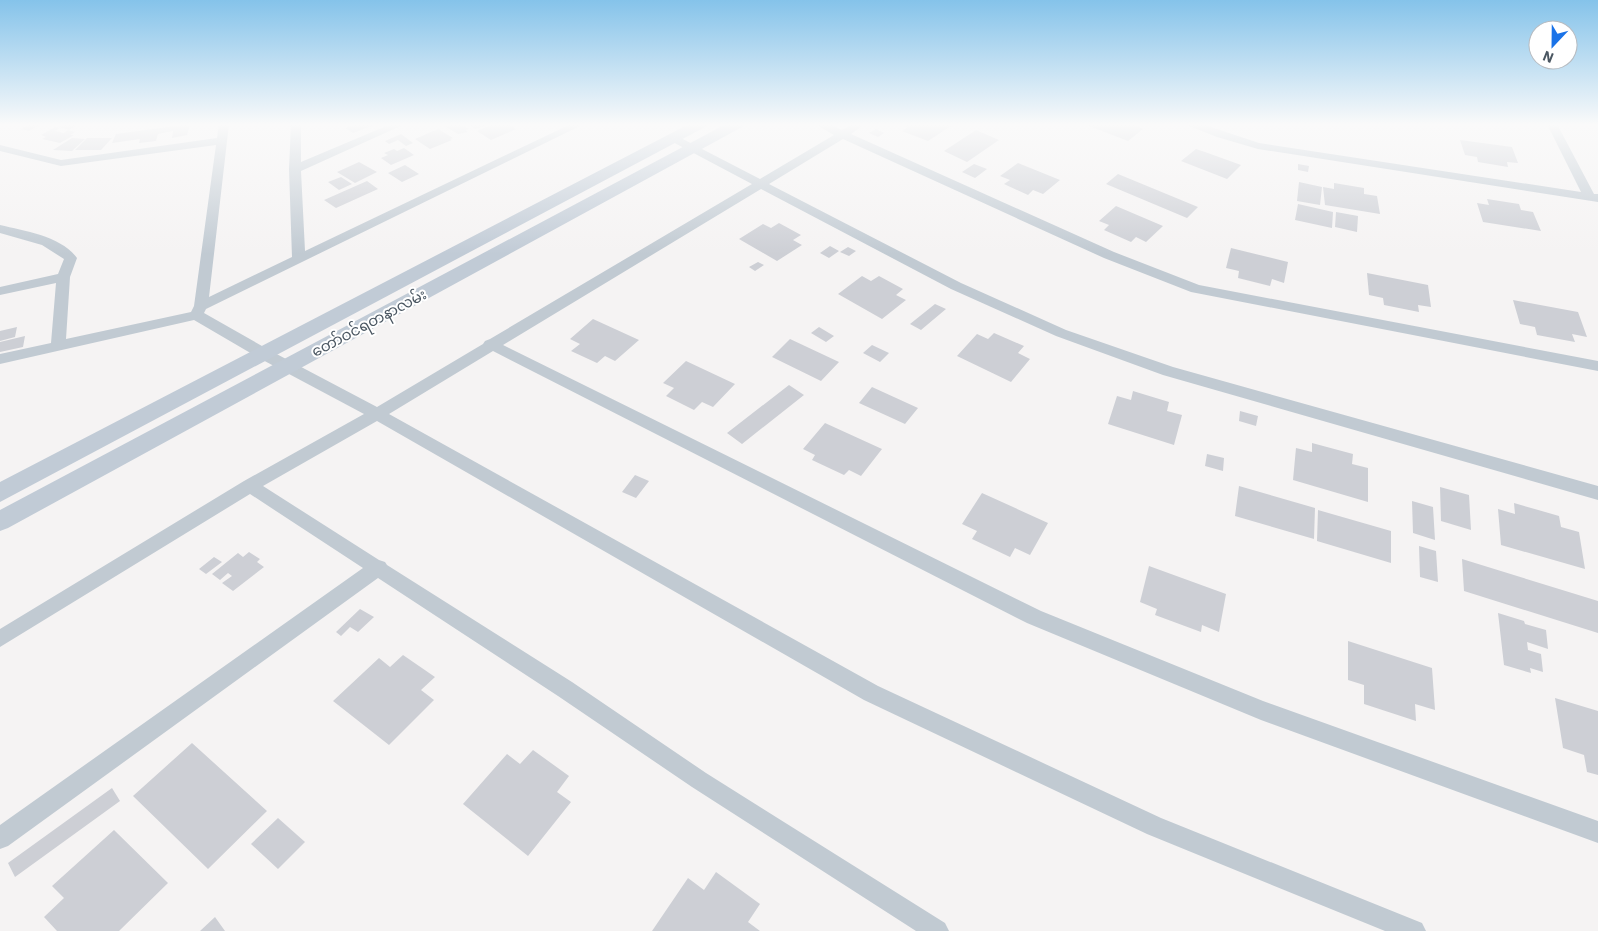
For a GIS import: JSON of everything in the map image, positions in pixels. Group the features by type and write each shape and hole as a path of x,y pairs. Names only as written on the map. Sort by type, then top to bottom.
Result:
{"main road":[{"name":"တော်ဝင်ရတနာလမ်း","path":"0,493 617,167"},
{"name":"တော်ဝင်ရတနာလမ်း","path":"0,521 656,167"}],"street":[{"path":"198,311 217,167"},
{"path":"299,167 295,169 299,260"},
{"path":"0,359 58,347 198,311 490,167"},
{"path":"731,167 956,286 1061,333 1168,371 1598,493"},
{"path":"0,639 250,486 377,414 785,167"},
{"path":"917,167 1109,255 1196,289 1598,366"},
{"path":"1399,167 1593,197"},
{"path":"1576,167 1593,197"},
{"path":"0,230 38,239 63,250 71,258 64,277 58,347"},
{"path":"0,291 64,277"},
{"path":"198,311 264,354 377,414 871,693 1155,826 1414,931"},
{"path":"490,344 1034,617 1261,710 1598,832"},
{"path":"250,486 565,688 699,780 937,931"},
{"path":"0,838 379,568"}],"building":[{"path":"347,167 369,167 377,172 355,183 337,172"},
{"path":"400,167 409,167 419,174 402,182 388,173"},
{"path":"969,167 987,169 975,178 962,172"},
{"path":"1012,167 1029,167 1060,180 1043,194 1033,190 1028,195 1004,184 1010,180 1000,176"},
{"path":"1197,167 1239,167 1227,179"},
{"path":"1298,167 1309,167 1308,172 1298,170"},
{"path":"1118,174 1198,207 1187,218 1106,184"},
{"path":"341,177 352,184 339,190 328,182"},
{"path":"367,181 378,189 336,208 324,200"},
{"path":"1299,182 1322,187 1320,205 1297,201"},
{"path":"1334,183 1364,188 1364,194 1377,196 1380,214 1325,205 1323,187 1334,189"},
{"path":"1487,199 1519,204 1521,210 1533,212 1541,231 1483,222 1477,203 1489,205"},
{"path":"1298,204 1333,212 1332,228 1295,220"},
{"path":"1116,206 1163,226 1146,242 1136,237 1131,242 1104,230 1109,225 1099,221"},
{"path":"1336,212 1358,216 1357,232 1335,227"},
{"path":"779,223 801,235 793,240 802,245 777,261 739,239 763,224 771,228"},
{"path":"830,246 839,251 829,258 820,253"},
{"path":"848,247 856,251 849,256 840,252"},
{"path":"1231,248 1288,262 1284,283 1272,279 1270,286 1238,278 1239,271 1226,268"},
{"path":"758,262 764,265 755,271 749,267"},
{"path":"1367,273 1428,285 1431,307 1418,305 1419,312 1384,305 1383,298 1369,295"},
{"path":"862,276 871,281 879,276 903,289 896,295 906,300 882,319 838,294"},
{"path":"1513,300 1578,312 1587,337 1572,334 1575,342 1537,335 1535,327 1520,324"},
{"path":"935,304 946,309 921,330 910,324"},
{"path":"593,319 639,340 615,361 605,356 597,363 571,351 580,344 570,339"},
{"path":"17,327 15,337 0,341 0,331"},
{"path":"819,327 834,336 826,342 811,333"},
{"path":"994,333 1024,346 1018,353 1030,359 1011,382 957,356 977,334 988,339"},
{"path":"25,336 23,347 0,352 0,342"},
{"path":"790,339 839,362 821,381 772,357"},
{"path":"872,345 889,353 880,362 863,353"},
{"path":"686,361 735,384 713,407 702,402 694,410 666,396 674,388 663,383"},
{"path":"789,385 804,395 742,444 727,433"},
{"path":"872,387 918,408 905,424 859,403"},
{"path":"1133,391 1169,402 1167,411 1182,415 1174,445 1108,424 1117,396 1131,400"},
{"path":"1240,411 1258,416 1256,426 1239,421"},
{"path":"825,423 882,449 861,476 849,470 844,475 812,460 815,455 803,449"},
{"path":"1312,443 1353,454 1352,464 1368,468 1368,502 1293,480 1296,448 1312,452"},
{"path":"1207,454 1224,458 1223,471 1205,466"},
{"path":"635,475 649,481 636,498 622,492"},
{"path":"1239,486 1315,508 1314,539 1235,516"},
{"path":"1440,487 1469,495 1471,530 1441,521"},
{"path":"982,493 1048,523 1030,555 1015,548 1010,557 972,539 977,531 962,524"},
{"path":"1412,501 1433,507 1435,540 1413,533"},
{"path":"1514,503 1559,516 1561,527 1579,532 1585,569 1501,545 1498,509 1515,514"},
{"path":"1318,510 1391,531 1391,563 1317,541"},
{"path":"1419,546 1436,551 1438,582 1420,577"},
{"path":"249,552 260,559 257,562 264,567 233,591 222,583 232,576 228,573 220,580 212,574 238,553 243,557"},
{"path":"214,557 222,562 206,574 199,569"},
{"path":"1462,559 1598,601 1598,633 1464,591"},
{"path":"1149,566 1226,594 1219,632 1202,625 1201,632 1155,615 1157,609 1140,602"},
{"path":"360,609 374,617 358,632 350,627 341,636 336,632"},
{"path":"1498,613 1546,630 1548,649 1527,642 1528,650 1541,654 1543,672 1530,668 1531,673 1504,665"},
{"path":"1348,641 1432,668 1435,710 1415,704 1416,721 1364,704 1364,685 1348,680"},
{"path":"403,655 435,677 421,690 434,700 389,745 333,701 379,658 390,667"},
{"path":"1555,698 1598,711 1598,775 1587,772 1584,755 1563,748"},
{"path":"192,743 267,811 208,869 133,796"},
{"path":"533,750 569,776 557,792 571,802 528,856 463,804 507,754 520,764"},
{"path":"112,788 120,801 15,877 8,863"},
{"path":"278,818 305,842 278,869 251,844"},
{"path":"114,830 168,883 119,931 57,931 44,917 64,898 52,886"},
{"path":"716,872 760,904 748,922 760,931 652,931 688,878 704,890"},
{"path":"215,917 225,931 200,931"}]}
